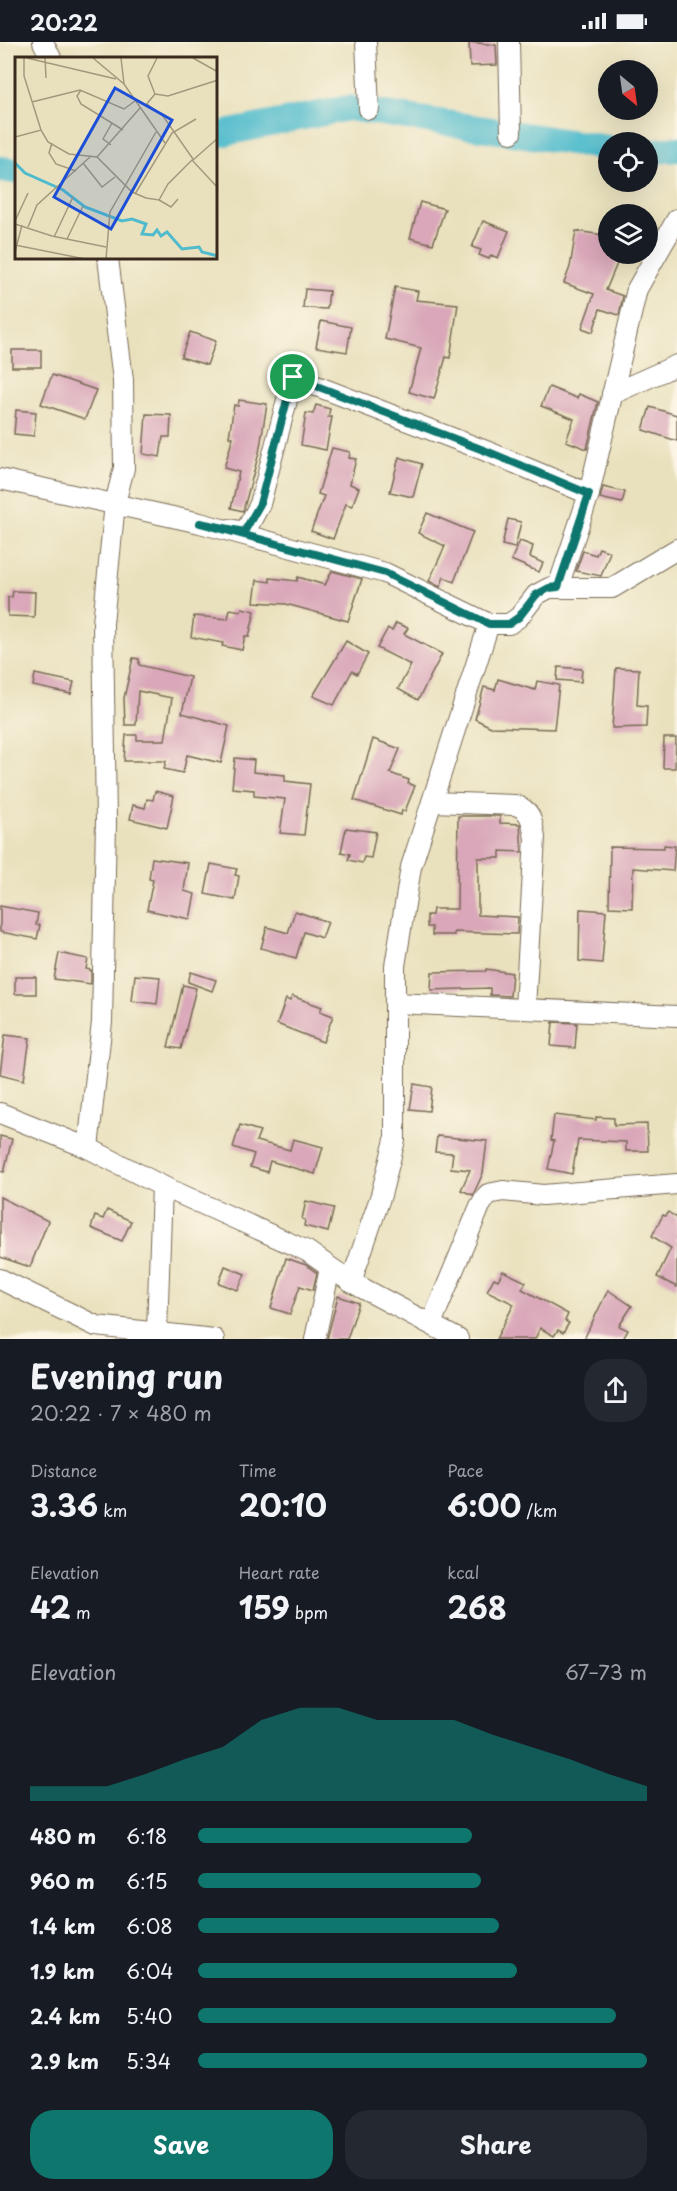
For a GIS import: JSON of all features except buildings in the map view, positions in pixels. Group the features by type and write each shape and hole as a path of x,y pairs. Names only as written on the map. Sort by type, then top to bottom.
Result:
{"street":[{"path":"43,42 50,57"},
{"path":"366,42 369,109"},
{"path":"509,42 511,133"},
{"path":"558,587 589,494 639,284 677,219"},
{"path":"88,1148 102,1022 106,820 103,623 115,503 124,468 123,380 108,260"},
{"path":"612,394 677,365"},
{"path":"0,479 244,532 260,504 293,377 486,451 589,494"},
{"path":"200,523 385,573 489,624 509,624 519,617 536,595 549,588 612,588 677,549"},
{"path":"351,1282 381,1194 395,1140 395,966 411,867 489,624"},
{"path":"432,802 515,805 525,808 531,818 534,838 525,1008"},
{"path":"395,1003 677,1016"},
{"path":"0,1113 88,1148 162,1186 307,1251 351,1282 458,1339"},
{"path":"431,1324 480,1206 489,1194 503,1191 543,1195 677,1184"},
{"path":"157,1331 162,1186"},
{"path":"315,1339 330,1268"},
{"path":"0,1280 96,1326 214,1339"}],"waterway":[{"path":"218,135 348,108 598,146"},
{"path":"658,151 677,149"},
{"path":"0,169 15,171"}],"route":[{"path":"293,377 486,451 589,494 558,587 549,588 536,595 519,617 509,624 489,624 385,573 200,523 244,532 260,504 293,377"}]}
